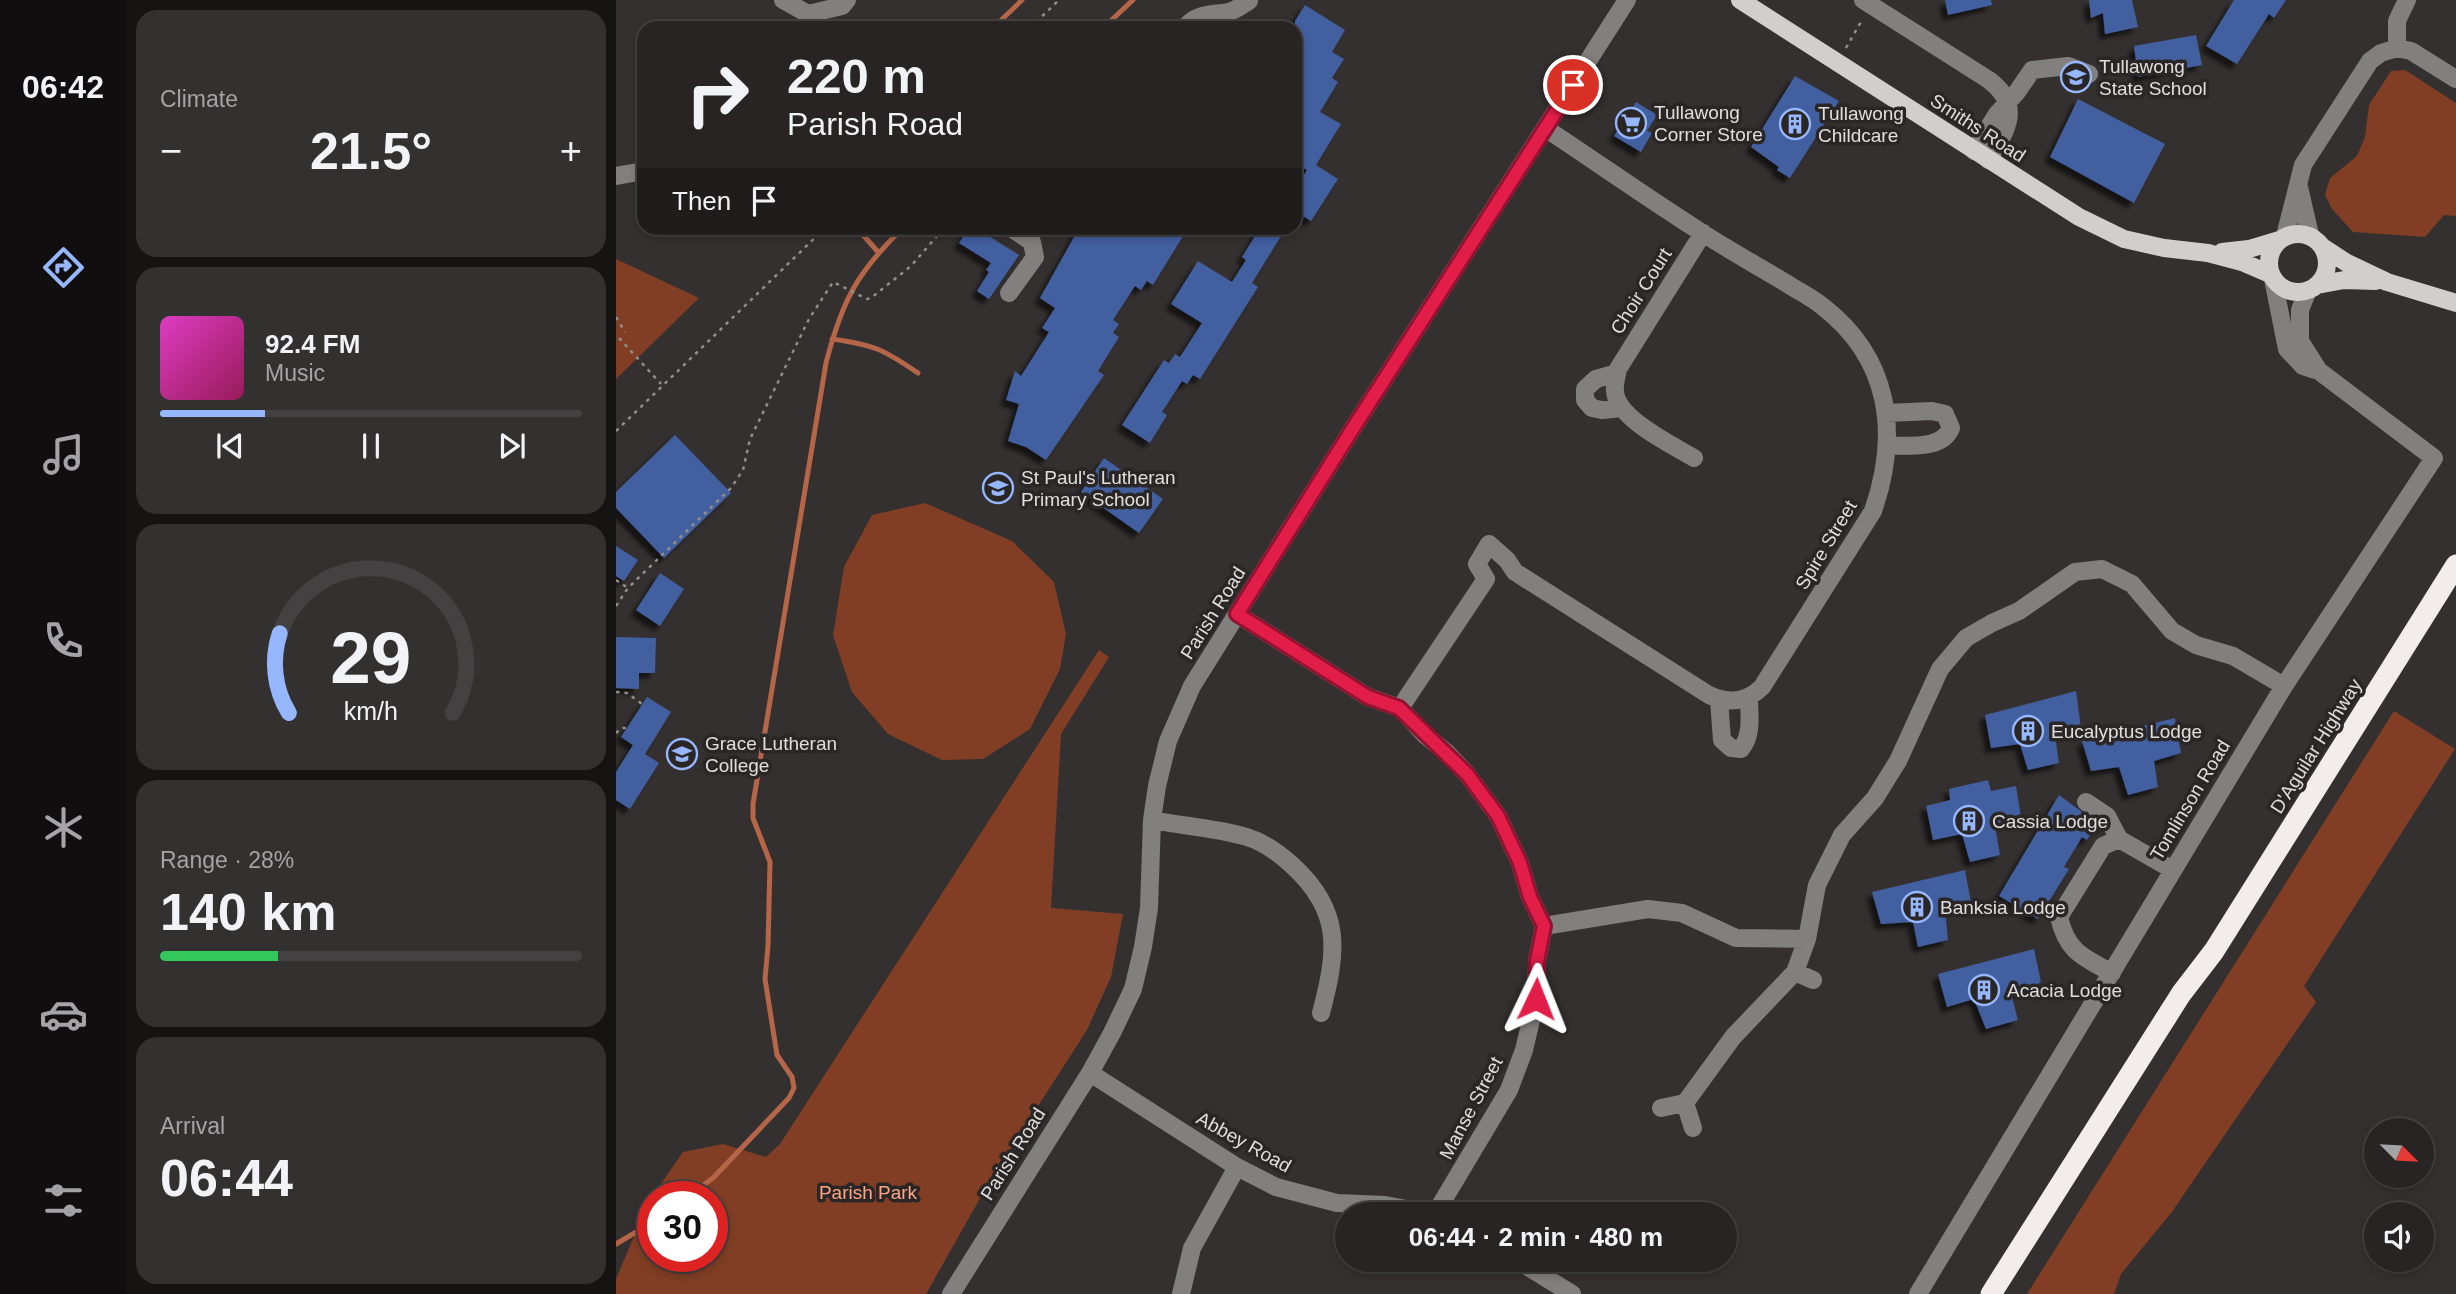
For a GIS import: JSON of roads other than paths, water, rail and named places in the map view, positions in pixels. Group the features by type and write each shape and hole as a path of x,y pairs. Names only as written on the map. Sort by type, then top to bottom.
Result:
{"highway":[{"name":"D'Aguilar Highway","path":"1991,1294 2181,994 2214,951 2456,565"},
{"name":"D'Aguilar Highway","path":"2007,1294 2190,1002 2214,951"}],"main road":[{"name":"Smiths Road","path":"1740,0 2079,217 2110,233 2164,248 2208,253 2242,262 2272,276"},
{"path":"2387,282 2344,280 2298,292 2289,291 2272,276 2269,256 2282,238 2297,233 2310,235 2347,264 2387,282 2456,303"},
{"name":"Smiths Road","path":"2208,253 2249,249 2282,238"},
{"path":"2312,288 2324,278 2327,268 2324,248"}],"street":[{"path":"783,0 808,14 842,6 847,0"},
{"name":"Parish Road","path":"951,1294 1090,1073 1133,989 1149,908 1152,820 1162,763 1176,718 1192,686 1627,0"},
{"path":"2397,48 2396,21 2407,0"},
{"path":"1192,21 1203,15 1231,12 1249,1"},
{"path":"1238,21 1249,1"},
{"path":"1867,2 1989,80 2004,93 2010,117 2008,124 1981,155"},
{"path":"2282,238 2303,165 2370,61 2381,53 2397,48 2411,51 2456,79"},
{"path":"2007,101 2017,92 2032,70 2068,66 2089,74"},
{"name":"Spire Street","path":"1545,128 1703,233 1822,305 1859,344 1880,386 1889,446 1880,491 1873,510 1762,687 1749,698"},
{"path":"616,176 637,172"},
{"path":"2298,184 2310,235"},
{"name":"Choir Court","path":"1617,373 1703,233"},
{"path":"1009,293 1035,257 1032,242 1021,235"},
{"name":"Tomlinson Road","path":"1918,1294 2284,687 2434,458 2319,371 2303,366 2287,349 2272,276"},
{"name":"Tomlinson Road","path":"2312,288 2300,310 2300,341 2319,371"},
{"path":"1622,408 1592,408 1585,400 1585,389 1596,379 1617,373 1614,393 1622,408 1644,427 1694,458"},
{"path":"1886,413 1932,411 1945,414 1951,428 1948,436 1935,443 1889,446"},
{"path":"1486,579 1477,564 1489,544 1507,559 1515,572 1719,700 1749,698 1749,734 1741,748 1731,748 1722,740 1719,700"},
{"path":"1661,1108 1685,1103 1733,1037 1795,972 1807,940 1817,885 1842,835 1875,798 1898,761 1940,669 1966,638 2020,611 2075,572 2102,569 2132,584 2172,631 2196,645 2233,656 2284,687"},
{"path":"1399,708 1486,579 1515,572"},
{"path":"1237,614 1368,697 1399,708 1467,774 1498,816 1520,863 1530,897 1544,926 1648,909 1682,913 1736,938 1807,940"},
{"path":"2086,802 2107,816 2111,842"},
{"path":"1152,820 1249,838 1284,858 1309,881 1328,913 1333,950 1330,979 1321,1013"},
{"path":"2112,973 2079,954 2064,936 2057,904 2061,892 2090,848 2111,842 2173,870"},
{"name":"Manse Street","path":"1441,1202 1509,1090 1524,1050 1536,999 1537,961 1544,926"},
{"path":"1795,972 1813,980"},
{"name":"Abbey Road","path":"1090,1073 1237,1167 1276,1187 1335,1203"},
{"path":"1685,1103 1693,1128"},
{"path":"1181,1294 1192,1248 1237,1167"},
{"path":"1536,1272 1572,1294"}],"waterway":[{"path":"1000,21 1022,0"},
{"path":"1110,21 1133,0"},
{"path":"863,235 878,252"},
{"path":"709,1181 789,1098 794,1088 792,1077 777,1055 765,979 770,862 753,818 753,804 826,363 838,322 853,289 874,259 896,235"},
{"path":"832,339 878,349 918,373"},
{"path":"616,1244 637,1232"}],"place":[{"name":"Tullawong State School","path":"2076,77"},
{"name":"Tullawong Corner Store","path":"1631,123"},
{"name":"Tullawong Childcare","path":"1795,124"},
{"name":"St Paul's Lutheran Primary School","path":"998,488"},
{"name":"Eucalyptus Lodge","path":"2028,731"},
{"name":"Grace Lutheran College","path":"682,754"},
{"name":"Cassia Lodge","path":"1969,821"},
{"name":"Banksia Lodge","path":"1917,907"},
{"name":"Acacia Lodge","path":"1984,990"}],"park label":[{"name":"Parish Park","path":"868,1192"}]}
